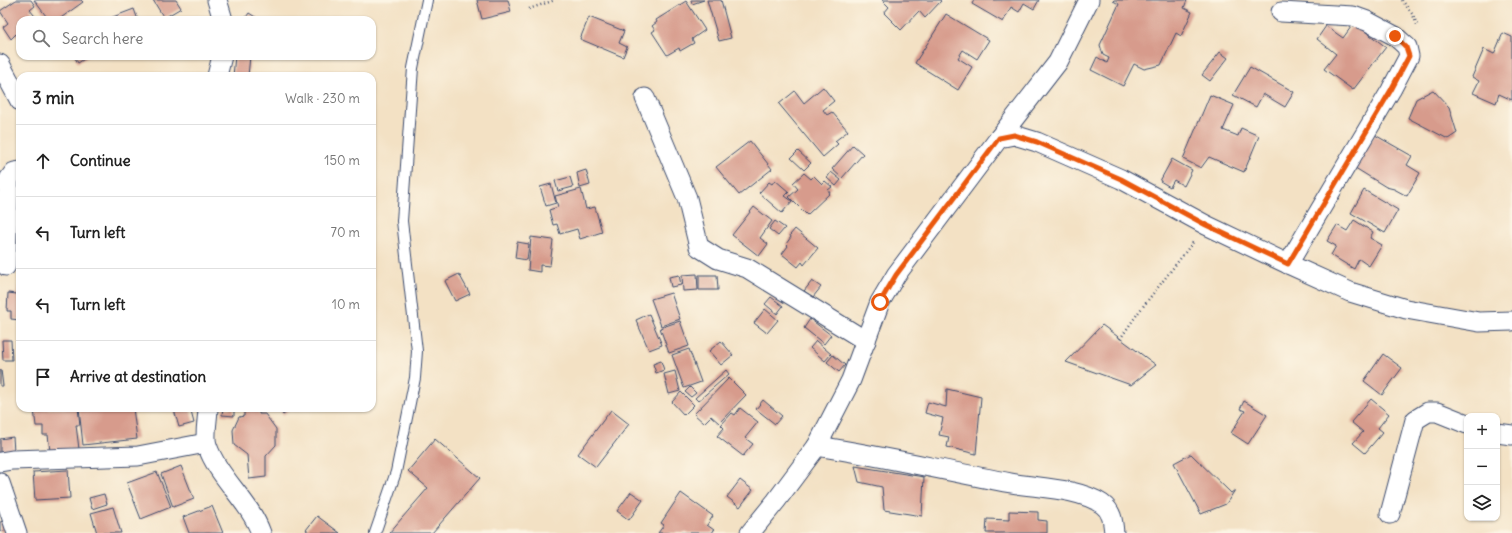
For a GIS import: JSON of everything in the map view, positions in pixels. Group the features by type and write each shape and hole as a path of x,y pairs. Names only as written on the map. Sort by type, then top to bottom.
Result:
{"street":[{"path":"217,0 222,16"},
{"path":"750,533 817,446 852,380 880,302 896,275 1058,62 1088,0"},
{"path":"1281,12 1353,16 1395,36 1406,47 1409,56 1391,90 1288,264"},
{"path":"218,72 221,60"},
{"path":"0,64 16,94"},
{"path":"645,98 687,198 699,247 718,259 747,268 866,341"},
{"path":"999,138 1014,135 1037,142 1121,179 1206,225 1350,292 1406,308 1479,322 1512,321"},
{"path":"6,266 9,179 14,172 16,172"},
{"path":"208,412 206,443 220,472 257,521 261,533"},
{"path":"1390,514 1414,420 1428,412 1437,412 1464,423"},
{"path":"1500,433 1512,435"},
{"path":"0,462 12,460 138,456 206,443"},
{"path":"817,446 875,455 1011,483 1090,497 1103,505 1113,516 1114,533"},
{"path":"0,483 17,533"}],"lane":[{"path":"375,533 396,472 415,378 417,358 402,221 413,68 427,0"}],"path":[{"path":"529,9 555,0"},
{"path":"1120,338 1206,225"}],"building":[{"path":"16,0 31,0 35,6 30,10 35,16 16,16 16,34 11,39 3,27 8,23 0,11"},
{"path":"34,0 81,0 83,2 64,16 46,16"},
{"path":"153,0 176,0 181,8 167,16 163,16"},
{"path":"477,0 508,0 511,12 482,19"},
{"path":"691,0 704,0 692,4"},
{"path":"707,0 721,0 731,38 719,41"},
{"path":"882,0 941,1 925,18 919,11 901,30 884,13 889,7"},
{"path":"974,0 1039,0 1034,9 1024,3 1019,12 1011,7 1003,22 972,4"},
{"path":"1187,0 1184,8 1192,12 1181,36 1176,33 1161,65 1144,69 1134,64 1123,86 1091,70 1097,57 1107,63 1109,58 1103,55 1100,45 1119,4 1113,1"},
{"path":"686,1 705,30 692,39 694,43 680,51 679,48 667,55 652,32 655,30 652,26 657,22 656,20"},
{"path":"134,9 137,16 116,16"},
{"path":"249,13 254,16 247,16"},
{"path":"946,14 989,40 977,59 963,50 958,58 972,67 958,90 915,63"},
{"path":"589,17 624,31 619,43 627,47 623,57 580,39"},
{"path":"1354,23 1386,47 1353,90 1324,69 1336,54 1317,39 1326,26 1343,38"},
{"path":"1503,33 1512,37 1512,100 1499,94 1496,103 1473,93 1479,81 1472,77 1484,49 1494,54"},
{"path":"1220,52 1228,58 1210,81 1202,75"},
{"path":"235,60 250,60 248,72 233,72"},
{"path":"1250,67 1294,92 1285,107 1263,94 1256,107 1233,95"},
{"path":"823,87 834,101 823,110 827,115 832,112 848,131 835,141 838,144 823,157 779,104 795,91 804,103"},
{"path":"1433,90 1449,107 1457,133 1448,139 1408,118 1416,99"},
{"path":"1210,95 1234,105 1223,130 1238,136 1241,128 1259,136 1244,172 1209,157 1201,168 1183,159"},
{"path":"1375,135 1412,156 1407,165 1420,173 1407,196 1394,189 1386,187 1352,166"},
{"path":"750,141 772,169 739,195 716,167"},
{"path":"853,145 863,154 842,178 832,169"},
{"path":"798,151 811,163 804,170 791,158"},
{"path":"1172,159 1192,170 1184,186 1174,180 1170,187 1160,181"},
{"path":"586,170 590,185 580,188 577,173"},
{"path":"831,172 841,180 836,186 827,178"},
{"path":"804,173 811,179 814,176 822,184 825,181 832,187 828,190 830,193 807,215 789,197 798,189 793,183"},
{"path":"570,177 573,187 558,191 555,181"},
{"path":"775,180 789,192 785,196 792,201 782,213 759,193 769,182 772,184"},
{"path":"551,184 556,203 546,206 540,187"},
{"path":"581,189 586,209 595,207 602,232 580,239 577,229 560,234 557,224 553,225 549,210 558,207 555,196"},
{"path":"1364,190 1398,210 1385,233 1351,213"},
{"path":"754,207 772,221 760,238 768,244 759,256 732,235"},
{"path":"1354,220 1373,232 1370,238 1382,245 1369,266 1359,259 1354,269 1331,255 1336,246 1327,241 1337,225 1347,231"},
{"path":"775,221 785,228 778,236 769,229"},
{"path":"795,229 818,248 804,265 802,262 798,267 782,254 788,246 786,244 791,237 790,235"},
{"path":"531,237 553,240 550,266 540,265 540,272 528,270"},
{"path":"517,242 529,244 527,260 515,258"},
{"path":"459,274 470,294 455,301 445,281"},
{"path":"697,274 698,290 683,291 682,275"},
{"path":"679,275 681,285 671,287 669,277"},
{"path":"699,275 717,275 718,290 699,290"},
{"path":"812,281 821,287 813,297 804,291"},
{"path":"8,293 16,294 16,320 11,319 11,311 7,311"},
{"path":"671,293 680,319 661,326 651,299"},
{"path":"771,297 783,306 777,314 765,304"},
{"path":"765,309 778,320 767,333 754,323"},
{"path":"649,314 662,345 649,350 636,320"},
{"path":"810,319 831,335 824,344 804,328"},
{"path":"680,321 689,346 669,353 660,328"},
{"path":"1102,325 1156,365 1131,385 1066,362"},
{"path":"2,340 11,340 12,360 3,360"},
{"path":"721,341 733,355 721,365 709,351"},
{"path":"816,341 831,354 825,361 810,348"},
{"path":"689,349 701,382 684,388 672,355"},
{"path":"1383,354 1402,368 1382,395 1364,381"},
{"path":"833,355 845,365 839,372 827,362"},
{"path":"661,361 664,370 656,373 653,364"},
{"path":"1,370 3,386 0,386"},
{"path":"726,370 729,374 698,401 695,398"},
{"path":"675,371 680,391 669,394 664,374"},
{"path":"729,378 746,395 719,423 711,416 704,423 694,414"},
{"path":"690,387 696,393 691,397 685,392"},
{"path":"947,389 981,397 976,454 947,447 949,437 939,435 943,418 925,413 928,402 946,407"},
{"path":"681,392 694,405 684,415 672,402"},
{"path":"1371,399 1389,414 1378,428 1383,432 1365,453 1353,443 1363,432 1351,422"},
{"path":"763,400 782,416 775,424 756,409"},
{"path":"1244,401 1267,415 1248,444 1231,433 1245,411 1240,409"},
{"path":"740,408 758,422 745,438 753,444 743,456 717,436 724,428 721,425 732,413 735,415"},
{"path":"611,410 629,424 596,467 578,454"},
{"path":"34,412 78,412 80,425 76,425 79,449 50,451 48,435 43,435 43,426 36,426"},
{"path":"79,412 134,412 137,439 83,445"},
{"path":"175,412 191,412 194,423 179,427"},
{"path":"222,412 234,412 234,416 222,415"},
{"path":"244,412 259,412 259,414 265,414 276,429 276,445 266,456 266,477 249,479 247,455 234,445 233,430 239,417 244,416"},
{"path":"13,437 14,451 0,452 0,439"},
{"path":"435,439 480,478 432,533 389,533 428,488 408,471"},
{"path":"1191,454 1231,493 1235,490 1226,504 1201,514 1174,463"},
{"path":"181,466 194,499 173,507 161,474"},
{"path":"855,466 924,477 922,516 884,510 882,487 859,482"},
{"path":"68,470 70,498 35,500 33,472"},
{"path":"157,472 171,507 141,519 127,483"},
{"path":"740,480 753,490 740,507 727,497"},
{"path":"631,492 643,500 629,520 617,511"},
{"path":"681,493 713,516 707,525 714,530 712,533 658,533 664,525 661,523"},
{"path":"104,494 107,504 92,509 89,498"},
{"path":"212,506 223,533 189,533 183,517"},
{"path":"113,507 121,533 97,533 91,513"},
{"path":"1009,511 1038,512 1038,520 1047,521 1047,533 986,533 987,519 1009,520"},
{"path":"317,516 340,533 310,533 306,530"},
{"path":"4,521 7,530 0,532 0,522"}],"route":[{"path":"880,302 896,275 999,138 1014,135 1037,142 1121,179 1206,225 1288,264 1391,90 1409,56 1406,47 1395,36"}]}
